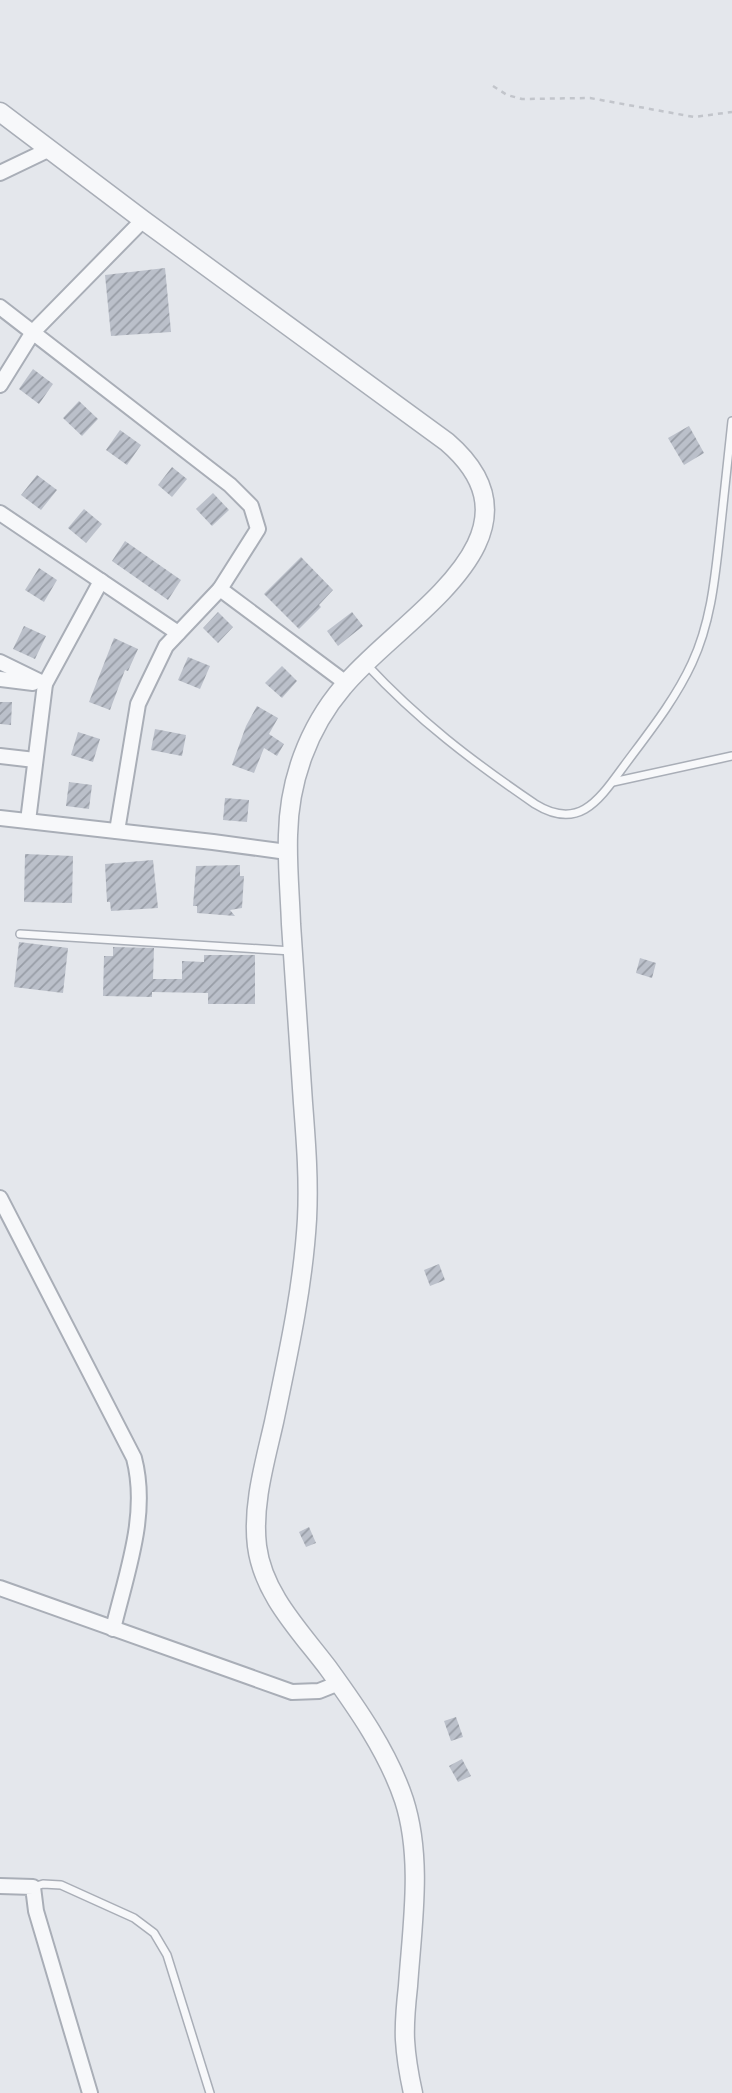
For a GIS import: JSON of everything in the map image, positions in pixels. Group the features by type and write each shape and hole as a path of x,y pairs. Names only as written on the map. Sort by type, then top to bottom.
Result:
{"street":[{"path":"0,112 447,442 463,456 476,473 486,506 481,538 454,576 435,599 346,682 319,720 299,768 288,820 287,852 308,1179 307,1220 299,1297 258,1498 256,1541 260,1561 275,1597 339,1683 392,1770 404,1799 410,1823 414,1879 404,2036 413,2093"},
{"path":"0,173 50,149"},
{"path":"0,385 33,332 143,220"},
{"path":"0,307 230,485 251,506 258,529 220,589 166,646 138,704 117,831"},
{"path":"0,513 178,633"},
{"path":"28,821 45,684 101,581"},
{"path":"220,589 346,682"},
{"path":"0,662 45,684"},
{"path":"0,679 45,684"},
{"path":"0,756 35,760"},
{"path":"0,818 287,852"},
{"path":"0,1198 128,1447 138,1473 139,1518 113,1629"},
{"path":"0,1588 292,1692 319,1691 339,1683"},
{"path":"0,1886 33,1887 36,1911 90,2093"}],"lane":[{"path":"366,664 442,737 543,810 564,814 591,807 669,704 692,663 701,640 713,590 732,421"},
{"path":"612,782 732,756"},
{"path":"20,934 293,951"},
{"path":"33,1887 43,1884 61,1885 134,1918 154,1933 167,1955 210,2093"}],"path":[{"path":"493,86 507,95 522,99 590,98 694,117 732,112"}],"building":[{"path":"165,268 171,332 111,336 105,275"},
{"path":"33,369 53,384 39,404 19,389"},
{"path":"79,401 98,419 82,436 63,418"},
{"path":"689,426 704,453 684,465 668,438"},
{"path":"120,430 141,445 127,465 106,450"},
{"path":"172,467 187,479 172,497 158,485"},
{"path":"37,475 57,490 41,510 21,495"},
{"path":"213,493 229,510 212,526 196,509"},
{"path":"84,509 102,524 86,543 68,528"},
{"path":"125,541 181,580 168,600 112,561"},
{"path":"301,557 333,590 319,605 321,607 299,629 264,594"},
{"path":"39,568 57,580 44,602 25,590"},
{"path":"218,612 233,627 218,643 203,628"},
{"path":"352,612 363,626 338,646 327,631"},
{"path":"24,626 46,636 35,659 13,649"},
{"path":"114,638 138,649 128,671 125,670 110,710 89,702"},
{"path":"188,657 210,666 200,689 178,680"},
{"path":"282,666 297,681 282,698 265,683"},
{"path":"0,702 12,702 11,725 0,724"},
{"path":"257,706 278,718 269,734 284,744 277,756 264,748 254,773 232,765 246,726"},
{"path":"155,729 186,735 182,756 151,750"},
{"path":"78,732 100,739 93,762 71,755"},
{"path":"69,782 92,785 89,809 66,806"},
{"path":"225,798 249,800 247,822 223,820"},
{"path":"25,854 73,856 72,903 24,902"},
{"path":"153,860 158,908 111,911 110,902 107,902 105,864"},
{"path":"240,865 240,876 244,876 242,908 230,910 235,916 197,913 197,906 193,906 196,866"},
{"path":"19,942 68,948 63,993 14,987"},
{"path":"113,947 154,948 153,979 182,979 182,961 204,962 204,955 255,955 255,1004 208,1004 208,993 152,992 152,997 103,996 104,956 113,956"},
{"path":"640,958 656,963 652,978 636,973"},
{"path":"439,1264 445,1280 430,1286 424,1270"},
{"path":"309,1527 316,1543 306,1547 299,1532"},
{"path":"456,1717 463,1737 451,1741 444,1721"},
{"path":"462,1759 471,1776 458,1782 449,1766"}]}
